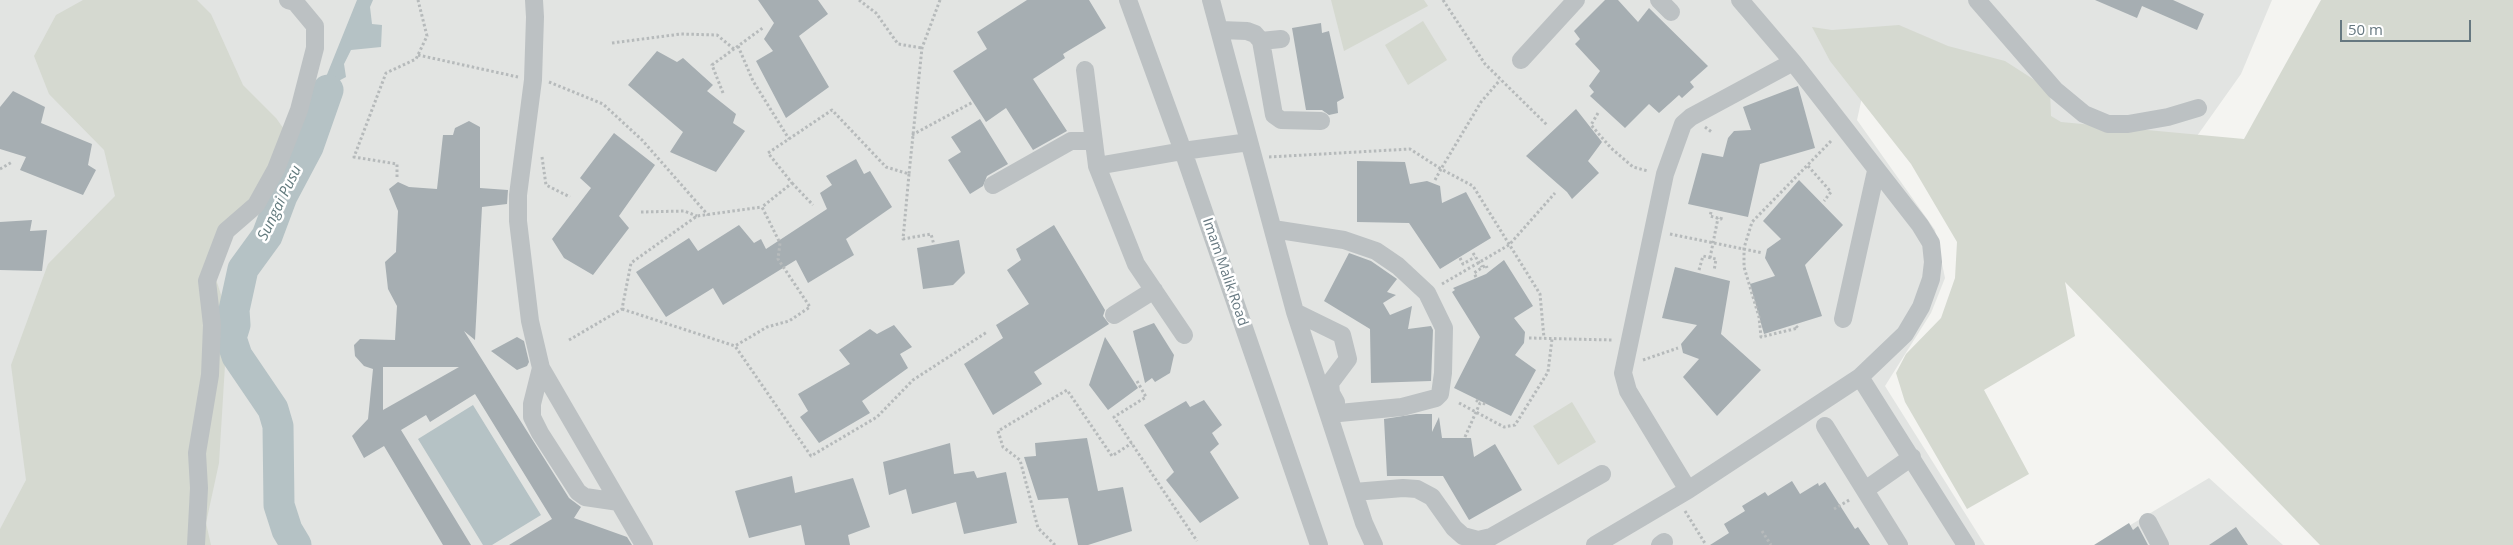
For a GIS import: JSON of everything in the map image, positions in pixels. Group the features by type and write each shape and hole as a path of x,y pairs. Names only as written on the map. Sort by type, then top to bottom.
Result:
{"lane":[{"path":"196,545 199,488 197,453 210,375 212,325 207,281 226,231 256,205 276,169 299,110 315,48 315,26 295,2 288,0"},
{"path":"534,0 536,17 532,80 518,195 518,220 530,320 542,368 644,545"},
{"name":"Imam Malik Road","path":"1128,0 1152,71 1183,151 1319,545"},
{"path":"1211,0 1295,312 1354,492 1374,545"},
{"path":"1521,60 1576,0"},
{"path":"1595,545 1684,497 1860,377 1905,334 1921,307 1931,279 1933,262 1931,243 1920,226 1793,62 1740,0"},
{"path":"1977,0 2055,90 2084,114 2108,124 2128,124 2168,117 2198,108"},
{"path":"1220,30 1247,31 1255,34 1261,41 1274,115 1281,120 1321,121"},
{"path":"1261,41 1281,39"},
{"path":"1684,497 1628,391 1623,373 1665,174 1683,124 1691,117 1793,62"},
{"path":"1086,70 1097,166 1136,264 1184,335"},
{"path":"993,185 1071,141 1094,140"},
{"path":"1097,166 1183,151 1251,150"},
{"path":"1843,319 1876,170"},
{"path":"1273,229 1344,240 1376,251 1398,266 1427,293 1444,328 1442,380 1440,394 1436,398 1402,407 1329,414"},
{"path":"1114,315 1154,290"},
{"path":"1295,312 1342,335 1348,359 1330,383 1331,393 1336,401 1348,411"},
{"path":"542,368 532,404 532,417 540,433 578,492 585,497 619,502"},
{"path":"1860,377 1966,545"},
{"path":"1824,426 1899,545"},
{"path":"1865,490 1912,457"},
{"path":"1354,492 1403,488 1417,489 1432,497 1454,528 1463,536 1478,540 1491,537 1602,474"},
{"path":"2148,522 2160,545"}],"path":[{"path":"397,177 397,164 354,157 386,73 416,59 428,36 418,0"},
{"path":"859,0 876,13 898,44 922,48"},
{"path":"934,245 931,234 903,239 922,48 940,0"},
{"path":"1443,0 1485,64 1547,125"},
{"path":"723,93 712,65 764,27"},
{"path":"612,42 681,34 717,35 736,48 752,81 789,139"},
{"path":"418,55 532,80 550,82 603,104 642,140 708,215"},
{"path":"1435,180 1481,102 1500,80"},
{"path":"912,135 973,102"},
{"path":"813,205 768,153 832,110 886,167 909,174"},
{"path":"1702,131 1704,127 1713,133"},
{"path":"1796,326 1798,328 1761,338 1758,317 1744,267 1744,248 1752,222 1844,127"},
{"path":"1251,150 1410,149 1441,169 1473,186 1540,294 1544,338"},
{"path":"0,170 12,162"},
{"path":"1808,166 1831,192 1824,201"},
{"path":"641,212 684,210 697,216 762,207 792,183"},
{"path":"1442,284 1510,245 1555,193"},
{"path":"735,346 767,327 789,321 810,307 778,259 780,243 762,207"},
{"path":"1711,212 1710,216 1721,219 1722,215"},
{"path":"622,309 631,263 697,216"},
{"path":"1710,258 1718,218"},
{"path":"1652,231 1763,253"},
{"path":"1460,258 1464,264 1474,255 1482,267"},
{"path":"1699,270 1703,256 1716,259 1714,272"},
{"path":"1476,276 1474,272 1486,265 1488,268"},
{"path":"569,340 622,309 735,346 811,456 877,417 913,380 987,332"},
{"path":"1529,338 1614,340"},
{"path":"1459,403 1504,426 1515,426 1548,372 1552,338"},
{"path":"1624,366 1678,348"},
{"path":"1137,381 1146,397 1114,418 1197,542"},
{"path":"1054,545 1038,528 1020,460 1003,447 998,431 1068,390 1112,456 1132,443"},
{"path":"1476,400 1486,404"},
{"path":"1465,437 1480,403"},
{"path":"1684,497 1706,545"},
{"path":"1762,531 1771,545"}],"shaded area":[{"path":"0,0 2272,0 2241,74 2170,174 1866,79 1857,120 1935,230 1945,278 1931,313 1885,386 1985,545 0,545"},
{"path":"83,0 197,0 211,14 243,85 276,118 296,146 274,183 211,264 228,316 219,463 206,523 211,545 0,545 0,529 26,480 11,365 48,264 115,196 104,150 49,94 34,56 56,15"},
{"path":"357,0 373,0 370,7 372,24 382,25 381,47 351,50 344,64 346,77 331,85 319,129 305,129"},
{"path":"1331,0 1424,0 1428,6 1344,51"},
{"path":"2321,0 2513,0 2513,545 2320,545 2065,282 2075,336 1984,390 2029,474 1967,509 1905,402 1896,373 1906,354 1941,318 1955,278 1957,242 1911,164 1830,61 1812,27 1832,30 1899,25 1948,46 2005,61 2050,90 2051,116 2061,122 2244,139"},
{"path":"1423,21 1447,60 1408,85 1385,45"},
{"path":"1572,402 1596,442 1558,465 1533,426"},
{"path":"473,405 541,515 492,545 483,545 418,439"},
{"path":"2209,478 2283,545 2097,545"}],"building":[{"path":"758,0 818,0 828,14 799,36 829,87 786,118 756,61 773,51 764,39 774,23"},
{"path":"1027,0 1089,0 1106,28 1063,54 1065,58 1033,79 1067,131 1033,150 1006,108 986,122 953,71 987,49 977,32"},
{"path":"1605,0 1618,0 1638,22 1649,8 1708,66 1690,82 1694,87 1682,98 1679,95 1659,113 1649,104 1625,128 1590,96 1594,92 1589,86 1600,71 1575,44 1580,39 1574,31"},
{"path":"2095,0 2173,0 2204,14 2197,30 2142,6 2137,18"},
{"path":"1321,23 1322,33 1329,31 1344,98 1337,102 1338,113 1329,115 1322,110 1306,110 1292,28"},
{"path":"657,51 677,62 683,58 713,85 707,91 736,114 733,123 745,131 716,172 670,152 683,132 628,85"},
{"path":"1798,86 1815,148 1760,164 1748,217 1688,204 1702,153 1723,157 1728,138 1734,131 1751,130 1743,107"},
{"path":"13,91 45,107 41,123 92,144 88,165 96,170 83,195 20,170 26,157 0,149 0,107"},
{"path":"1576,109 1602,142 1588,161 1599,173 1572,199 1567,192 1526,156"},
{"path":"980,119 1008,164 987,176 983,186 970,194 948,160 961,152 951,137"},
{"path":"469,121 480,127 480,188 508,190 507,204 482,207 475,340 464,331 569,498 581,507 574,518 627,537 632,545 509,545 552,519 475,394 430,422 426,415 401,430 471,545 443,545 384,446 364,458 352,436 368,419 373,369 364,366 355,356 354,345 360,339 395,340 397,306 388,289 385,262 396,252 398,211 389,189 398,182 409,187 437,189 443,135 453,135 455,128","holes":["383,367 459,367 383,410"]},
{"path":"614,133 655,165 619,216 629,228 593,275 564,258 552,239 591,188 580,178"},
{"path":"856,159 864,174 870,171 892,207 846,239 854,255 808,283 796,260 723,305 713,288 666,317 636,272 689,238 698,251 739,225 754,243 761,239 766,249 827,209 820,193 832,185 826,176"},
{"path":"1357,161 1405,162 1410,184 1427,181 1440,186 1442,203 1466,192 1491,238 1440,269 1409,223 1357,222"},
{"path":"1799,180 1843,225 1805,265 1822,316 1764,334 1750,284 1775,276 1765,258 1767,249 1781,239 1763,221"},
{"path":"32,220 30,231 47,230 42,271 0,270 0,222"},
{"path":"1054,225 1105,310 1103,316 1109,324 1034,372 1042,384 993,415 964,364 1003,338 996,325 1029,304 1007,270 1021,260 1016,249"},
{"path":"959,240 965,273 953,285 923,289 917,248"},
{"path":"1349,253 1371,261 1397,279 1387,292 1396,295 1383,303 1390,315 1412,306 1408,329 1431,326 1433,330 1431,381 1371,383 1370,329 1324,301"},
{"path":"1504,260 1533,306 1514,318 1525,332 1524,343 1515,355 1536,370 1511,416 1454,388 1480,337 1452,292 1455,290 1453,288 1486,274"},
{"path":"1675,267 1730,281 1721,334 1761,370 1717,416 1683,377 1699,359 1683,353 1681,344 1697,325 1662,318"},
{"path":"1154,323 1174,355 1170,373 1155,382 1152,378 1145,383 1133,331"},
{"path":"894,325 912,347 900,354 908,368 862,401 870,413 819,443 800,417 808,411 798,394 850,364 839,350 870,329 877,334"},
{"path":"517,337 524,341 529,362 527,366 517,370 491,351"},
{"path":"1105,337 1138,388 1108,410 1089,385"},
{"path":"1204,400 1222,425 1212,433 1219,444 1210,452 1239,498 1200,523 1166,480 1174,472 1144,425 1186,401 1190,407"},
{"path":"1416,414 1432,414 1432,432 1439,417 1442,438 1471,438 1474,457 1495,444 1522,490 1469,520 1443,476 1387,476 1384,419"},
{"path":"1087,438 1098,491 1123,487 1132,531 1088,545 1078,545 1068,498 1038,500 1024,457 1036,456 1035,443"},
{"path":"950,443 954,474 974,471 977,478 1006,472 1017,523 964,534 956,502 912,514 906,489 889,495 883,462"},
{"path":"792,476 795,493 853,478 870,527 848,535 850,545 805,545 801,525 749,538 735,491"},
{"path":"1792,481 1800,494 1818,483 1819,486 1825,482 1855,529 1858,527 1870,545 1710,545 1729,533 1724,524 1745,511 1742,506 1765,492 1768,496"},
{"path":"2129,523 2133,530 2138,526 2148,545 2094,545"},
{"path":"2236,527 2248,545 2209,545"}],"waterway":[{"name":"Sungai Pusu","path":"296,545 287,530 279,505 278,426 273,409 237,356 231,338 235,325 234,310 243,269 267,236 282,196 308,147 328,90"}]}
